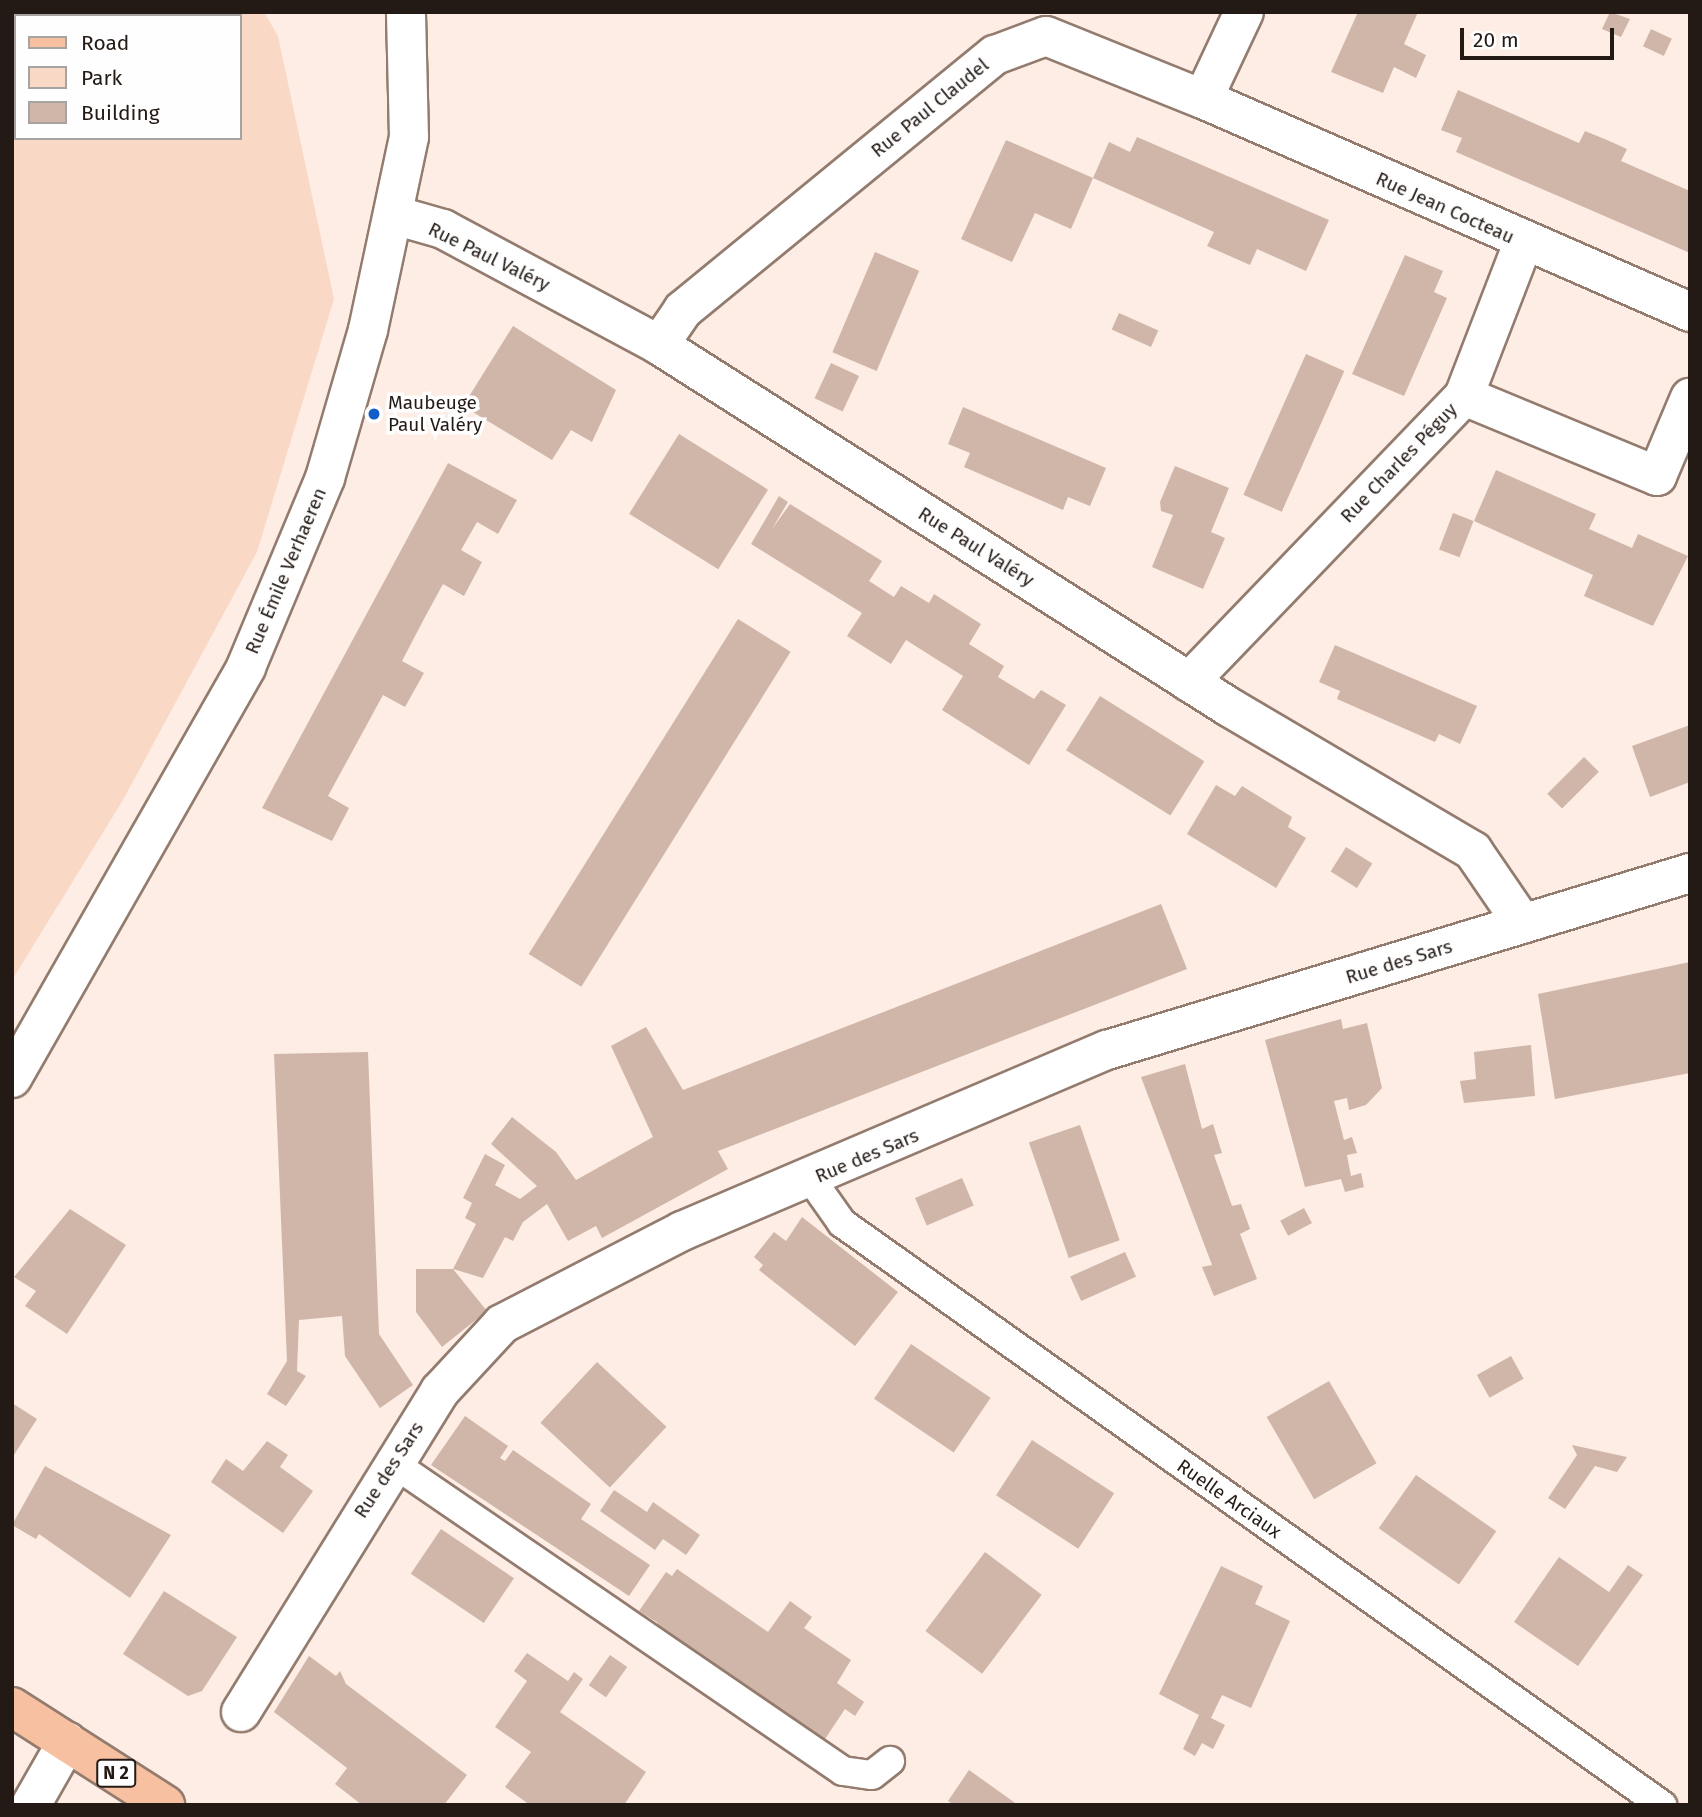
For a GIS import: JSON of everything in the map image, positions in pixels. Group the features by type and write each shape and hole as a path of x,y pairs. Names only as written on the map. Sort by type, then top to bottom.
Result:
{"main road":[{"name":"N 2","path":"12,1707 165,1805"}],"street":[{"name":"Rue Émile Verhaeren","path":"12,1078 246,667 325,478 394,215 410,136 406,12"},
{"path":"1203,99 1244,12"},
{"name":"Rue Paul Claudel","path":"659,345 683,310 995,55 1046,36 1203,99"},
{"name":"Rue Jean Cocteau","path":"1203,99 1523,243 1690,312"},
{"name":"Rue Paul Valéry","path":"394,215 443,229 659,345 1189,682 1474,850 1523,924"},
{"path":"1464,396 1523,243"},
{"name":"Rue Charles Péguy","path":"1189,682 1464,396 1657,476 1690,398"},
{"name":"Rue des Sars","path":"241,1712 440,1391 502,1324 682,1231 811,1179 1107,1050 1690,873"},
{"path":"31,1805 67,1742"}],"lane":[{"name":"Ruelle Arciaux","path":"811,1179 842,1223 1662,1805"},
{"path":"393,1463 843,1771 872,1775 890,1761"}],"green space":[{"path":"12,12 264,12 278,36 334,299 257,552 123,800 12,980"}],"building":[{"path":"1358,12 1418,12 1404,44 1426,55 1416,78 1394,67 1383,93 1331,72"},
{"path":"1610,12 1630,19 1621,37 1602,29"},
{"path":"1651,29 1672,39 1664,56 1643,46"},
{"path":"1458,90 1579,143 1585,131 1607,140 1627,149 1621,161 1690,191 1690,253 1456,152 1462,138 1441,130"},
{"path":"1137,137 1329,220 1306,271 1257,249 1250,265 1207,246 1214,232 1093,178 1109,142 1130,152"},
{"path":"1006,140 1093,178 1071,229 1035,213 1012,262 961,239"},
{"path":"875,252 919,271 877,371 832,352"},
{"path":"1405,255 1443,271 1434,292 1447,298 1404,396 1352,374"},
{"path":"1119,313 1158,330 1151,347 1112,329"},
{"path":"513,326 616,390 592,442 571,430 552,460 463,406"},
{"path":"1306,354 1344,371 1282,512 1243,495"},
{"path":"831,363 859,376 843,411 815,398"},
{"path":"963,407 1106,468 1090,506 1068,497 1063,510 964,467 970,453 948,444"},
{"path":"679,434 768,490 718,569 629,514"},
{"path":"448,463 517,500 498,534 477,522 461,550 482,562 464,596 443,584 402,661 424,673 405,707 383,695 328,796 349,808 332,841 262,808"},
{"path":"1175,466 1229,488 1211,532 1225,538 1203,589 1152,567 1173,515 1161,511 1160,502"},
{"path":"1496,470 1596,514 1589,529 1632,548 1638,534 1688,556 1653,626 1584,596 1593,575 1474,521"},
{"path":"779,496 788,502 772,529 790,504 882,561 869,581 894,597 901,586 929,603 934,594 981,624 969,644 1004,666 998,677 1034,699 1041,690 1066,705 1029,765 942,710 963,676 906,640 891,664 847,636 862,613 751,544"},
{"path":"1453,513 1474,521 1460,557 1439,549"},
{"path":"738,619 791,652 581,987 529,954"},
{"path":"1335,645 1477,706 1460,744 1439,734 1435,742 1337,699 1340,691 1319,682"},
{"path":"1100,696 1204,761 1170,815 1066,750"},
{"path":"1690,725 1690,782 1650,797 1632,746"},
{"path":"1584,757 1599,772 1562,809 1547,794"},
{"path":"1216,785 1235,796 1242,786 1292,817 1288,827 1306,838 1276,888 1187,834"},
{"path":"1346,847 1372,863 1357,888 1331,872"},
{"path":"1161,904 1187,969 718,1151 728,1169 602,1238 596,1226 568,1241 547,1204 523,1222 513,1241 505,1237 483,1278 453,1269 476,1224 465,1218 472,1203 463,1198 485,1154 505,1165 495,1185 520,1199 537,1186 491,1144 512,1117 556,1152 576,1180 653,1137 611,1046 646,1027 683,1090"},
{"path":"1690,962 1690,1073 1555,1099 1538,994"},
{"path":"1341,1019 1343,1029 1367,1023 1382,1088 1366,1105 1349,1110 1347,1098 1334,1101 1344,1140 1352,1137 1357,1153 1347,1155 1351,1176 1361,1173 1364,1187 1345,1192 1341,1179 1305,1187 1265,1040"},
{"path":"1531,1045 1535,1096 1464,1103 1460,1081 1476,1079 1474,1052"},
{"path":"368,1052 379,1334 413,1385 380,1408 345,1356 342,1316 299,1320 297,1371 306,1376 286,1406 267,1394 287,1361 274,1054"},
{"path":"1185,1064 1202,1129 1213,1124 1222,1153 1214,1155 1232,1206 1241,1204 1250,1229 1240,1234 1257,1279 1214,1296 1202,1267 1212,1265 1141,1077"},
{"path":"1080,1125 1120,1240 1069,1258 1029,1143"},
{"path":"962,1178 974,1206 927,1226 915,1198"},
{"path":"1304,1208 1312,1223 1288,1236 1280,1221"},
{"path":"70,1209 126,1245 67,1334 25,1306 36,1291 14,1277"},
{"path":"802,1217 898,1292 855,1346 759,1270 763,1265 754,1257 774,1232 786,1241"},
{"path":"1125,1252 1136,1277 1081,1301 1070,1276"},
{"path":"416,1269 453,1269 487,1311 442,1347 416,1312"},
{"path":"911,1344 991,1398 954,1452 874,1399"},
{"path":"1511,1356 1524,1379 1489,1398 1477,1375"},
{"path":"597,1362 666,1427 610,1487 540,1423"},
{"path":"1329,1381 1376,1463 1314,1499 1267,1417"},
{"path":"12,1403 37,1419 12,1458"},
{"path":"465,1416 508,1446 500,1458 505,1461 513,1450 591,1504 581,1519 650,1565 629,1596 431,1465"},
{"path":"1032,1440 1114,1493 1078,1549 996,1495"},
{"path":"267,1441 288,1455 280,1467 313,1491 283,1533 211,1482 226,1459 243,1471"},
{"path":"1572,1445 1627,1457 1617,1472 1595,1466 1565,1509 1548,1498 1577,1455"},
{"path":"45,1466 171,1535 130,1598 39,1534 36,1539 12,1525"},
{"path":"1416,1475 1496,1531 1459,1584 1379,1528"},
{"path":"614,1490 647,1512 653,1502 700,1535 686,1555 663,1539 655,1550 600,1511"},
{"path":"441,1529 514,1578 484,1623 411,1574"},
{"path":"985,1552 1042,1595 982,1674 925,1631"},
{"path":"1559,1557 1609,1592 1628,1565 1643,1575 1578,1666 1514,1622"},
{"path":"1221,1566 1263,1586 1255,1604 1290,1621 1251,1708 1222,1695 1211,1718 1225,1725 1213,1749 1202,1743 1195,1756 1183,1749 1199,1715 1159,1694"},
{"path":"677,1569 768,1632 790,1601 812,1617 804,1628 851,1660 837,1683 864,1702 855,1716 845,1709 823,1742 654,1628 658,1623 639,1611 666,1572 672,1576"},
{"path":"164,1591 237,1637 202,1691 188,1696 123,1654"},
{"path":"527,1653 568,1681 574,1672 583,1679 560,1712 646,1772 624,1805 530,1805 505,1787 531,1752 495,1727 527,1681 514,1671"},
{"path":"610,1655 627,1667 606,1697 589,1685"},
{"path":"309,1656 336,1676 340,1671 346,1684 467,1775 444,1805 362,1805 335,1784 347,1768 274,1712"},
{"path":"969,1770 1018,1805 954,1805 948,1801"}],"place":[{"name":"Maubeuge Paul Valéry","path":"374,414"}]}
